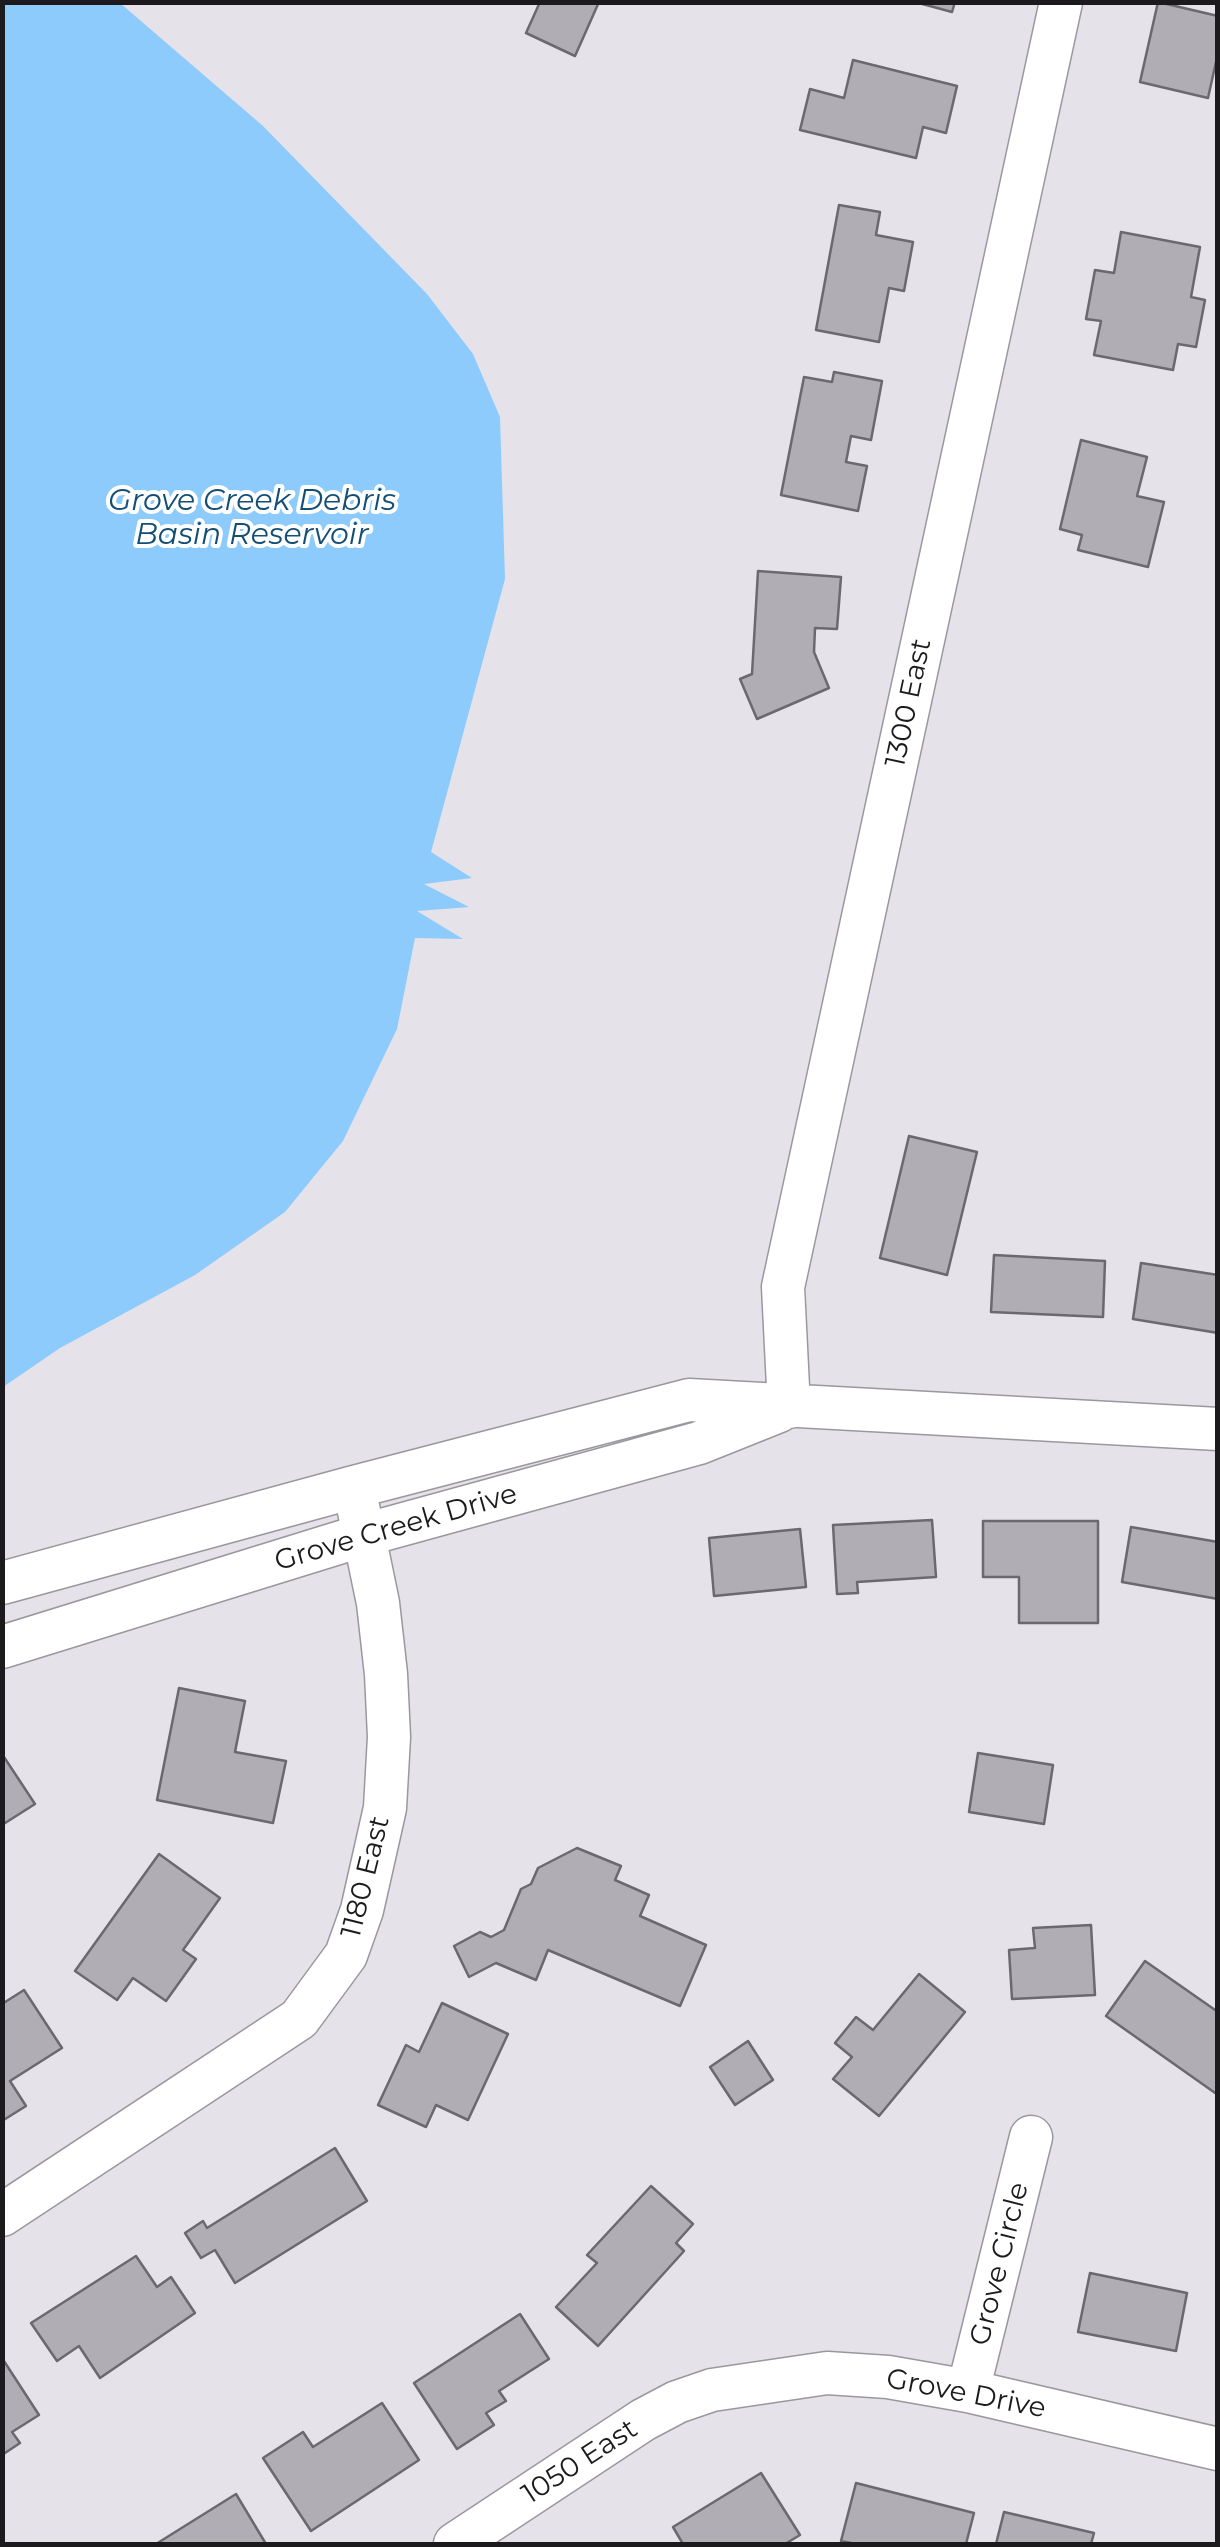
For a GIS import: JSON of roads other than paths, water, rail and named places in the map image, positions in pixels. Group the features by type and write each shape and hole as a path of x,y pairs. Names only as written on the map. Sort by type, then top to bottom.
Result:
{"street":[{"name":"1300 East","path":"789,1406 783,1287 1061,2"},
{"name":"Grove Creek Drive","path":"2,1583 689,1400 1218,1429"},
{"name":"Grove Creek Drive","path":"2,1646 364,1535 699,1443 789,1406"},
{"name":"1180 East","path":"2,2215 299,2019 346,1956 362,1910 385,1808 389,1737 378,1603 354,1487"},
{"name":"Grove Circle","path":"968,2392 1031,2137"},
{"name":"Grove Drive","path":"712,2390 826,2373 888,2377 1218,2448"},
{"name":"1050 East","path":"454,2544 643,2420 712,2390"}],"water":[{"name":"Grove Creek Debris Basin Reservoir","path":"3,2 120,3 263,126 427,294 473,354 500,417 505,579 431,852 472,878 424,884 469,907 417,911 463,939 415,938 397,1029 343,1141 285,1212 195,1275 60,1348 3,1387"}]}
